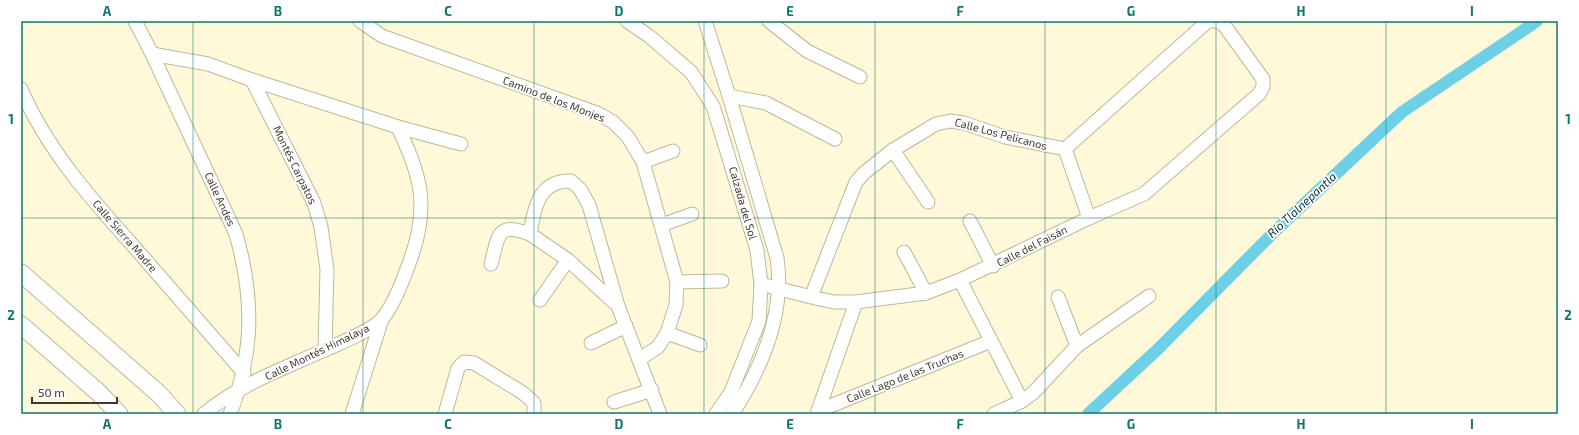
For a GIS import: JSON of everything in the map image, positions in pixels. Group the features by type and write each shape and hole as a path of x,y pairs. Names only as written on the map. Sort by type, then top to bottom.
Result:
{"main road":[{"path":"21,273 159,394 177,414"},
{"path":"23,330 99,393 119,414"}],"street":[{"name":"Calle Andes","path":"135,21 152,54 236,234 244,262 249,293 249,322 244,373 240,390"},
{"name":"Camino de los Monjes","path":"360,21 382,36 596,113 613,122 628,137 643,162 677,282 676,305 667,333 658,347 640,359"},
{"name":"Calzada del Sol","path":"627,21 649,36 691,72 713,106 757,250 761,284 759,321 731,392 716,414"},
{"name":"Calzada del Sol","path":"705,21 778,258 779,272 773,330 744,396 732,414"},
{"path":"769,21 807,50 860,77"},
{"path":"1089,218 1065,149 1208,21 1217,21"},
{"name":"Calle del Faisán","path":"761,284 778,290 834,302 856,302 926,293 993,266 1089,218 1144,194 1259,94 1263,86 1263,79 1224,25 1217,21"},
{"path":"152,54 208,64 252,80 398,127 461,144"},
{"name":"Montés Carpatos","path":"252,80 314,203 321,227 327,269 325,350"},
{"name":"Calle Sierra Madre","path":"21,89 30,111 49,142 97,205 244,373"},
{"path":"729,96 766,103 835,140"},
{"name":"Calle Los Pelicanos","path":"812,298 856,182 864,173 893,150 936,124 950,121 964,123 1005,136 1065,149"},
{"name":"Calle Montés Himalaya","path":"204,414 216,404 240,390 365,330 382,319 401,284 414,247 421,215 420,191 414,163 398,127"},
{"path":"893,150 928,202"},
{"path":"643,162 674,151"},
{"path":"530,234 533,216 539,199 546,188 561,180 571,181 580,188 589,205 618,306 640,359 660,414"},
{"path":"662,225 692,214"},
{"path":"970,221 993,266"},
{"path":"491,264 499,234 506,229 514,228 530,234 568,260 618,306"},
{"path":"904,252 926,293"},
{"path":"540,300 568,260"},
{"path":"960,280 1022,401"},
{"path":"677,282 722,281"},
{"path":"994,414 1022,401 1033,393 1077,346 1149,296"},
{"path":"1058,297 1077,346"},
{"path":"818,412 856,302"},
{"path":"352,414 382,319"},
{"path":"591,343 626,326"},
{"path":"667,333 700,345"},
{"name":"Calle Lago de las Truchas","path":"818,412 991,341"},
{"path":"445,414 458,368 464,362 474,362 523,393 534,403 534,414"},
{"path":"230,414 240,390"},
{"path":"614,402 652,390"}],"waterway":[{"name":"Río Tlalnepantla","path":"1088,414 1158,349 1274,232 1402,112 1537,21"}]}
